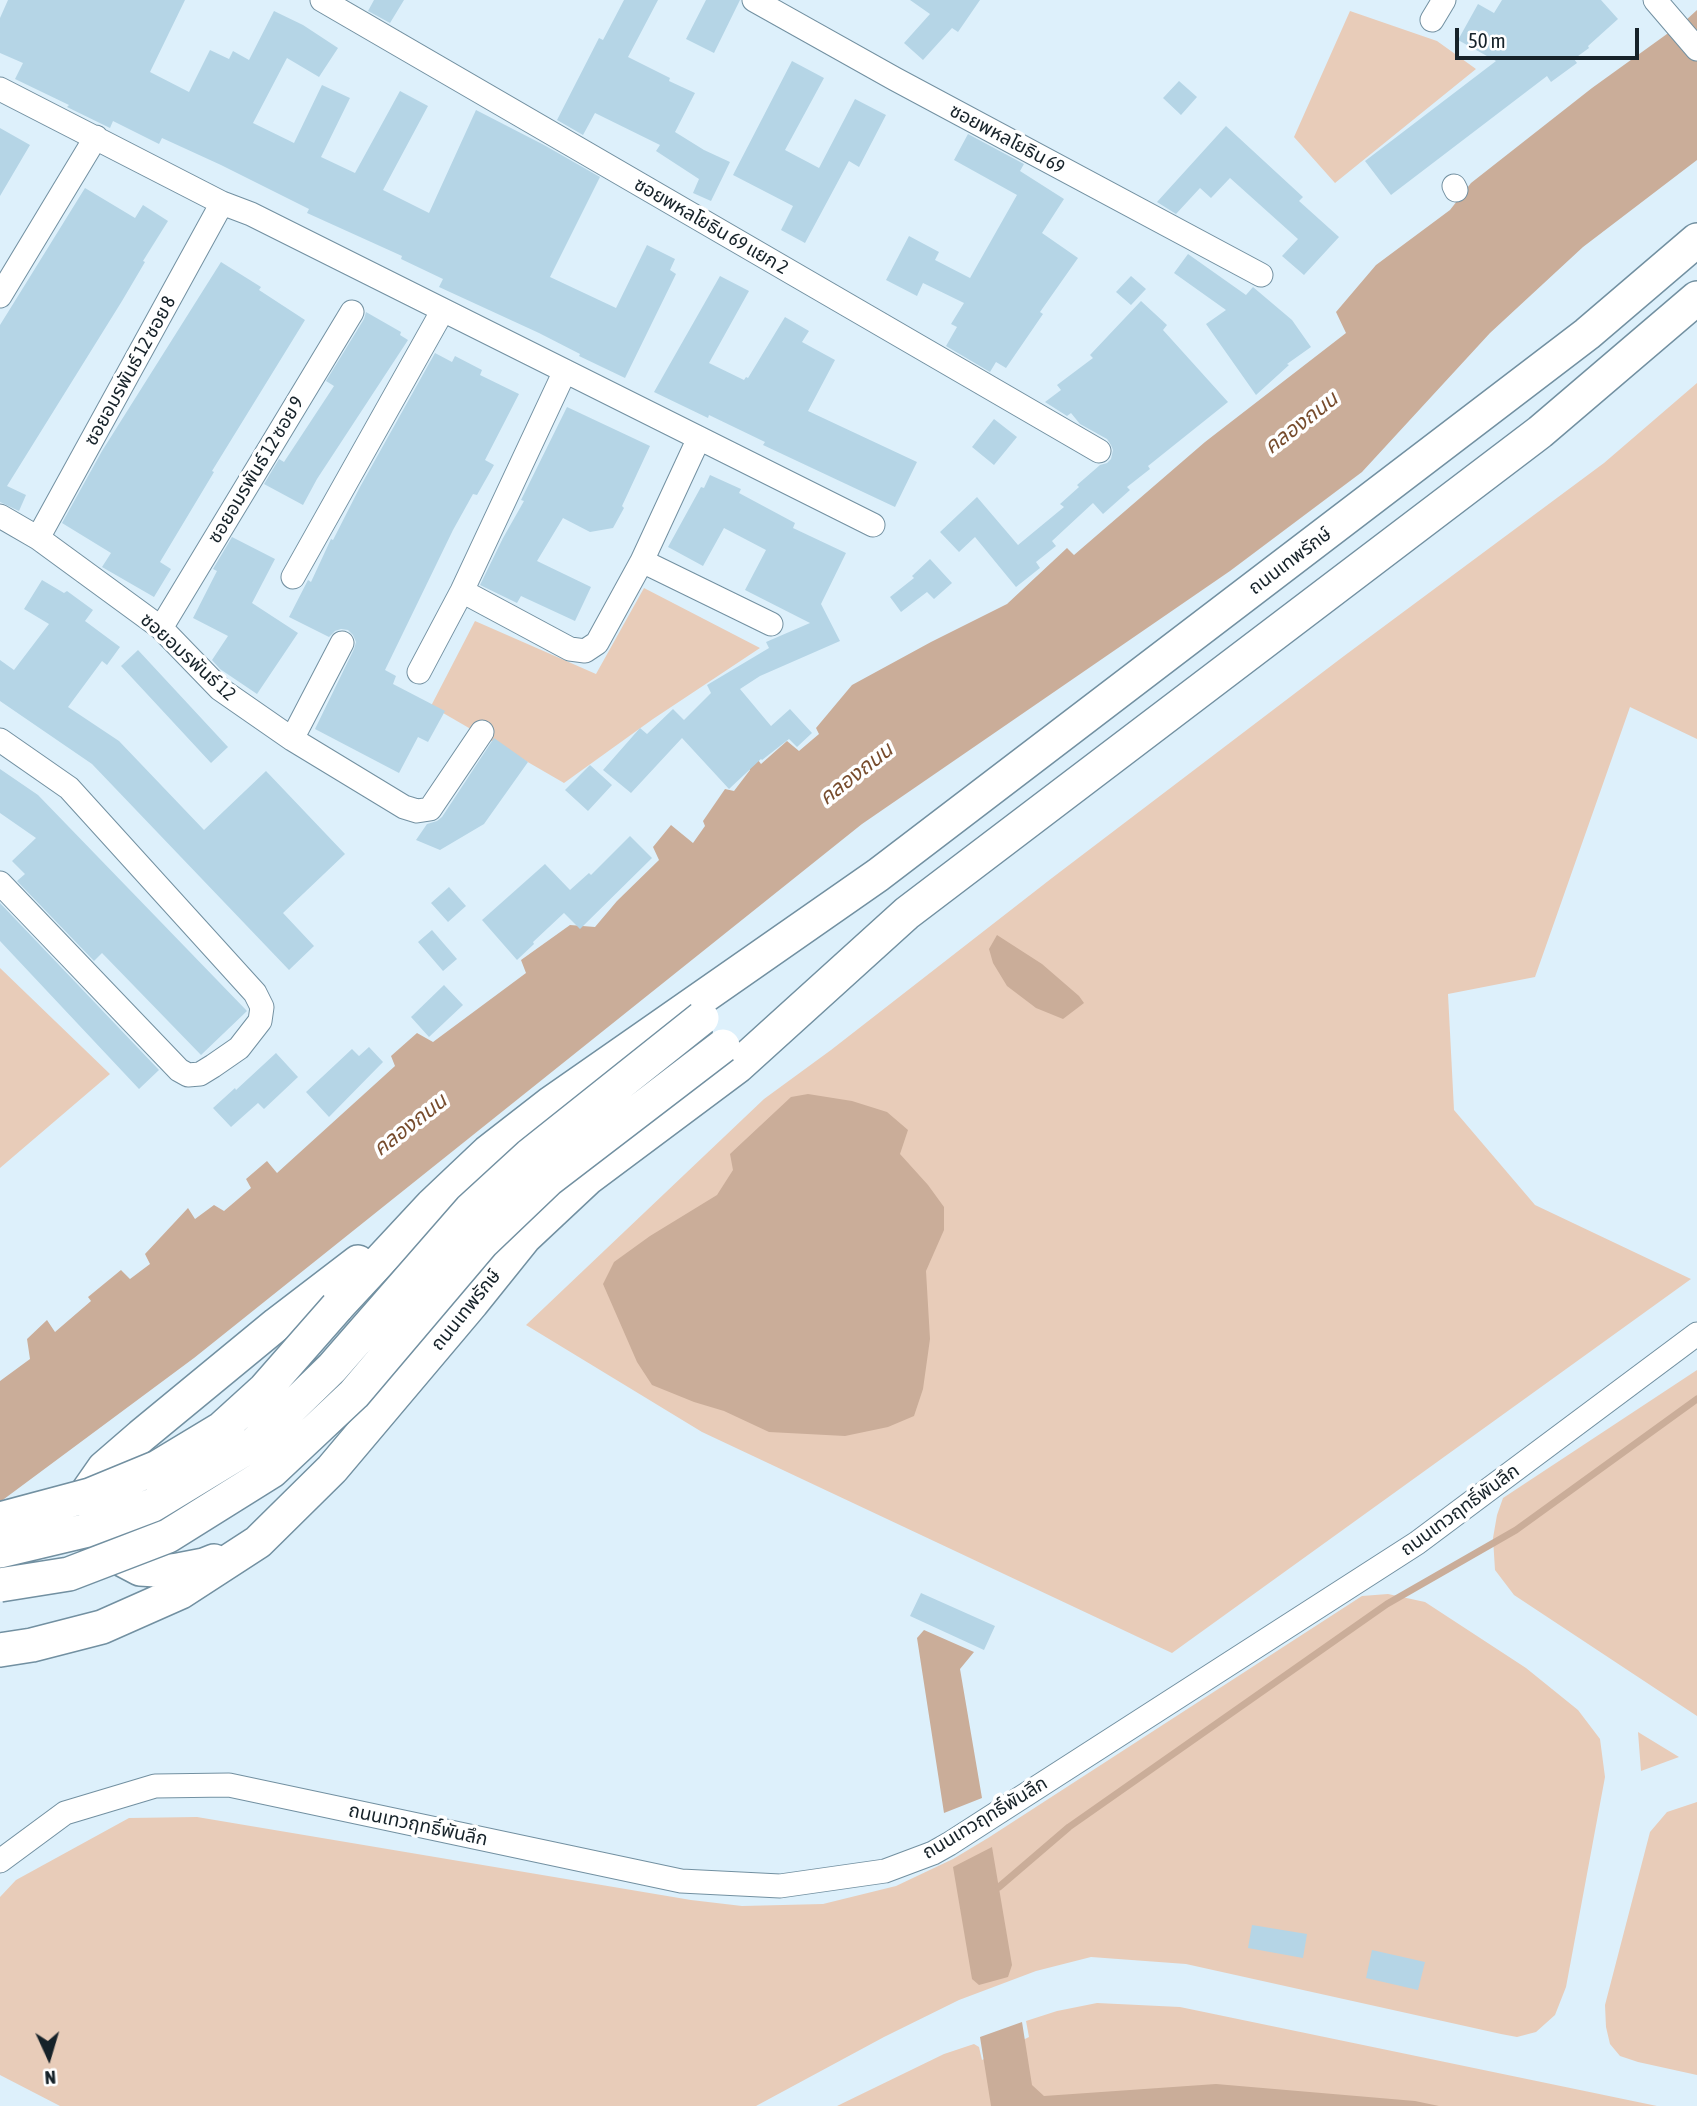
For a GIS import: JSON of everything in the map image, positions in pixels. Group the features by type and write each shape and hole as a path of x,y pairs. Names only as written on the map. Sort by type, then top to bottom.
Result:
{"main road":[{"name":"ถนนเทพรักษ์","path":"0,1551 84,1531 153,1505 255,1443 332,1368 470,1210 530,1155 878,876 1587,334 1697,240"},
{"name":"ถนนเทพรักษ์","path":"0,1585 69,1574 168,1536 272,1471 354,1394 482,1243 548,1180 723,1046 907,914 1540,432 1697,298"},
{"name":"ถนนเทพรักษ์","path":"0,1519 90,1495 158,1467 221,1429 265,1389 432,1205 488,1152 551,1103 878,876"},
{"name":"ถนนเทพรักษ์","path":"16,1648 102,1627 181,1592 258,1542 332,1469 524,1237 588,1178 738,1066 907,914"},
{"path":"258,1542 204,1565 173,1571 140,1569 104,1550 94,1536 86,1513 89,1491 104,1468 141,1436 277,1324 432,1205"}],"street":[{"name":"ซอยพหลโยธิน 69 แยก 2","path":"322,0 1099,451"},
{"name":"ซอยพหลโยธิน 69","path":"754,0 895,79 1261,275"},
{"path":"1432,20 1444,0"},
{"path":"1655,0 1697,48"},
{"path":"0,89 222,203 251,214 873,525"},
{"path":"0,296 96,137"},
{"name":"ซอยอมรพันธ์ 12 ซอย 8","path":"38,538 222,203"},
{"path":"293,577 443,310"},
{"name":"ซอยอมรพันธ์ 12 ซอย 9","path":"161,628 352,312"},
{"path":"419,672 462,591 565,371"},
{"path":"462,591 570,649 585,651 597,643 642,561 699,438"},
{"name":"ซอยอมรพันธ์ 12","path":"0,516 38,538 161,628 220,689 292,739 404,807 417,811 430,809 482,732"},
{"path":"642,561 771,624"},
{"path":"292,739 342,643"},
{"path":"0,740 69,788 255,993 262,1007 260,1021 239,1048 200,1074 188,1075 179,1070 0,883"},
{"name":"ถนนเทวฤทธิ์พันลึก","path":"0,1861 65,1813 155,1786 229,1785 681,1881 780,1885 886,1871 949,1844 1417,1543 1697,1334"}],"shaded area":[{"path":"1350,11 1437,41 1476,69 1335,183 1294,137"},
{"path":"1697,383 1697,739 1630,707 1535,977 1448,994 1454,1110 1535,1205 1691,1279 1172,1653 702,1432 526,1325 764,1099 1344,656 1604,463"},
{"path":"644,588 760,648 653,719 564,783 431,706 475,621 596,674"},
{"path":"0,968 110,1074 0,1168"},
{"path":"1697,1370 1697,1716 1514,1595 1495,1570 1493,1538 1503,1498"},
{"path":"1388,1594 1425,1602 1526,1668 1578,1710 1600,1739 1605,1777 1566,1987 1555,2015 1536,2032 1517,2037 1501,2034 1186,1964 1091,1957 1036,1971 959,2000 756,2106 60,2106 0,2075 0,1897 16,1880 129,1818 197,1817 691,1900 742,1906 823,1904 896,1886 953,1859 1362,1596"},
{"path":"1638,1732 1679,1757 1641,1771"},
{"path":"1697,1802 1697,2075 1620,2056 1610,2044 1605,2005 1650,1832 1667,1812"},
{"path":"1097,2003 1180,2007 1657,2106 837,2106 944,2054 974,2044 979,2047 982,2060 1029,2037 1026,2021"}],"water":[{"name":"คลองถนน","path":"1697,10 1697,160 1583,247 1490,333 1362,472 1230,571 862,824 194,1358 0,1502 0,1381 30,1359 27,1339 47,1320 55,1332 91,1301 88,1297 121,1270 130,1279 150,1264 145,1254 188,1208 195,1219 214,1205 224,1211 251,1188 246,1179 267,1161 277,1173 395,1066 391,1056 417,1033 433,1042 526,973 521,960 570,925 595,927 659,860 653,847 671,825 693,843 705,826 703,821 725,789 734,791 750,770 747,761 754,755 761,764 787,741 799,751 819,734 816,728 852,685 1007,604 1067,548 1074,555 1205,442 1346,333 1336,312 1376,265 1450,210 1471,183"},
{"path":"997,935 1042,964 1084,1003 1063,1019 1036,1008 1007,986 993,963 989,949"},
{"path":"808,1094 852,1101 887,1112 908,1130 900,1154 944,1207 944,1230 926,1271 930,1339 923,1389 914,1416 888,1427 845,1436 769,1432 724,1411 652,1385 637,1362 603,1284 614,1262 650,1236 717,1195 733,1170 730,1154 791,1097"},
{"path":"924,1630 974,1652 960,1669 982,1798 944,1813 917,1638"},
{"path":"992,1847 1012,1965 1008,1977 979,1985 972,1979 953,1867"},
{"path":"1022,2022 1032,2085 1044,2096 1216,2084 1415,2101 1439,2106 991,2106 980,2037"}],"building":[{"path":"8,0 185,0 150,72 189,92 210,50 229,59 233,51 249,60 274,11 303,25 338,48 319,77 287,58 253,123 294,143 322,85 350,98 321,157 355,173 400,91 428,106 383,190 429,213 476,110 600,177 550,277 616,308 647,245 675,259 670,270 676,274 625,378 539,333 439,287 443,279 401,259 402,256 307,213 309,209 221,165 162,138 159,144 113,121 110,128 15,79 23,63 0,53 0,18"},
{"path":"374,0 404,0 390,23 368,11"},
{"path":"624,0 658,0 628,57 695,93 675,132 730,162 711,201 693,193 699,179 656,151 660,145 595,113 583,135 557,120 599,38 603,40"},
{"path":"706,0 740,0 714,53 686,39"},
{"path":"910,0 980,0 958,32 952,28 923,60 904,43 930,14"},
{"path":"1502,0 1601,0 1618,19 1574,59 1577,63 1551,82 1547,76 1391,195 1365,161 1496,61 1458,40 1478,4 1494,13"},
{"path":"792,61 824,78 785,150 819,168 855,99 886,115 859,167 849,161 805,243 781,230 793,206 733,175"},
{"path":"1179,81 1197,97 1181,115 1163,98"},
{"path":"1226,126 1303,197 1299,201 1339,237 1304,275 1282,256 1298,239 1230,178 1211,198 1200,188 1176,214 1157,202"},
{"path":"0,128 30,145 0,196"},
{"path":"968,134 1024,164 1020,171 1064,199 1042,233 1078,258 1040,312 1043,314 1006,368 996,362 990,372 946,346 957,327 951,324 964,303 923,283 917,296 886,280 909,236 939,252 935,260 970,278 1017,195 954,160"},
{"path":"85,188 135,218 143,205 168,221 122,301 7,486 26,495 19,511 0,502 0,325"},
{"path":"1188,254 1246,295 1253,287 1292,320 1311,347 1287,364 1289,365 1256,395 1206,324 1226,310 1174,273"},
{"path":"221,262 261,287 259,290 305,320 212,471 214,472 160,562 171,569 154,597 102,567 111,553 62,523 102,451"},
{"path":"720,276 749,291 709,363 744,380 748,378 785,317 809,331 802,342 835,360 808,411 917,462 895,507 763,445 765,442 709,415 708,418 654,392"},
{"path":"1131,276 1146,289 1131,305 1116,292"},
{"path":"1141,301 1167,325 1163,330 1228,402 1148,466 1150,469 1127,487 1130,490 1103,514 1093,503 1052,541 1056,546 1036,562 1040,568 1016,587 975,537 959,552 940,532 977,497 1018,545 1064,507 1060,504 1079,487 1077,485 1111,459 1113,450 1107,439 1080,424 1071,413 1067,416 1045,402 1061,390 1057,385 1093,358 1090,355"},
{"path":"366,312 401,332 400,335 408,340 317,479 303,505 264,484 279,459 284,462 334,386 326,381"},
{"path":"435,353 452,362 455,356 482,370 480,375 519,394 485,460 494,465 477,495 473,494 453,530 385,670 396,676 393,684 445,711 428,742 418,737 399,773 315,729 356,642 348,630 335,631 329,637 289,617 308,580 311,582 331,539 333,540"},
{"path":"567,407 650,446 613,528 590,532 563,518 537,561 591,587 575,621 521,596 517,603 480,585 524,501 521,500"},
{"path":"994,419 1017,437 994,465 972,447"},
{"path":"710,475 741,489 739,493 795,523 793,528 846,553 821,604 840,641 760,676 740,689 771,726 790,709 812,733 797,747 789,739 761,759 729,789 682,738 631,793 603,770 640,728 647,734 673,709 684,720 711,693 707,685 769,648 766,642 810,623 745,590 766,550 724,528 703,566 668,547"},
{"path":"232,537 275,559 252,603 298,633 257,694 220,669 212,660 228,636 193,618 217,571 213,569"},
{"path":"930,559 952,583 934,599 927,592 901,612 890,597 914,578 912,576"},
{"path":"42,580 64,593 67,591 93,610 85,621 120,647 107,665 102,661 68,707 119,741 204,830 266,771 345,854 283,913 314,946 289,970 92,764 0,701 0,660 14,670 49,624 24,609"},
{"path":"138,650 228,747 211,763 121,666"},
{"path":"494,738 528,762 484,824 440,850 416,840 427,824 442,817"},
{"path":"590,765 612,785 588,811 565,790"},
{"path":"0,769 38,795 247,1011 201,1055 102,953 94,961 17,881 25,874 12,861 36,838 0,813"},
{"path":"630,836 652,858 580,929 564,913 517,960 482,920 545,864 570,890 589,873 591,875"},
{"path":"449,887 466,906 448,922 431,903"},
{"path":"0,903 159,1070 139,1089 0,941"},
{"path":"432,930 457,959 443,971 418,942"},
{"path":"444,985 463,1005 429,1037 411,1017"},
{"path":"369,1047 383,1062 329,1117 306,1092 352,1049 359,1056"},
{"path":"276,1053 298,1077 264,1109 258,1103 231,1127 213,1108"},
{"path":"921,1593 995,1626 984,1650 910,1616"},
{"path":"1252,1925 1307,1934 1303,1958 1248,1948"},
{"path":"1372,1950 1425,1962 1418,1990 1366,1978"}],"waterway":[{"path":"999,1887 1069,1827 1387,1604 1516,1530 1697,1399"}]}
